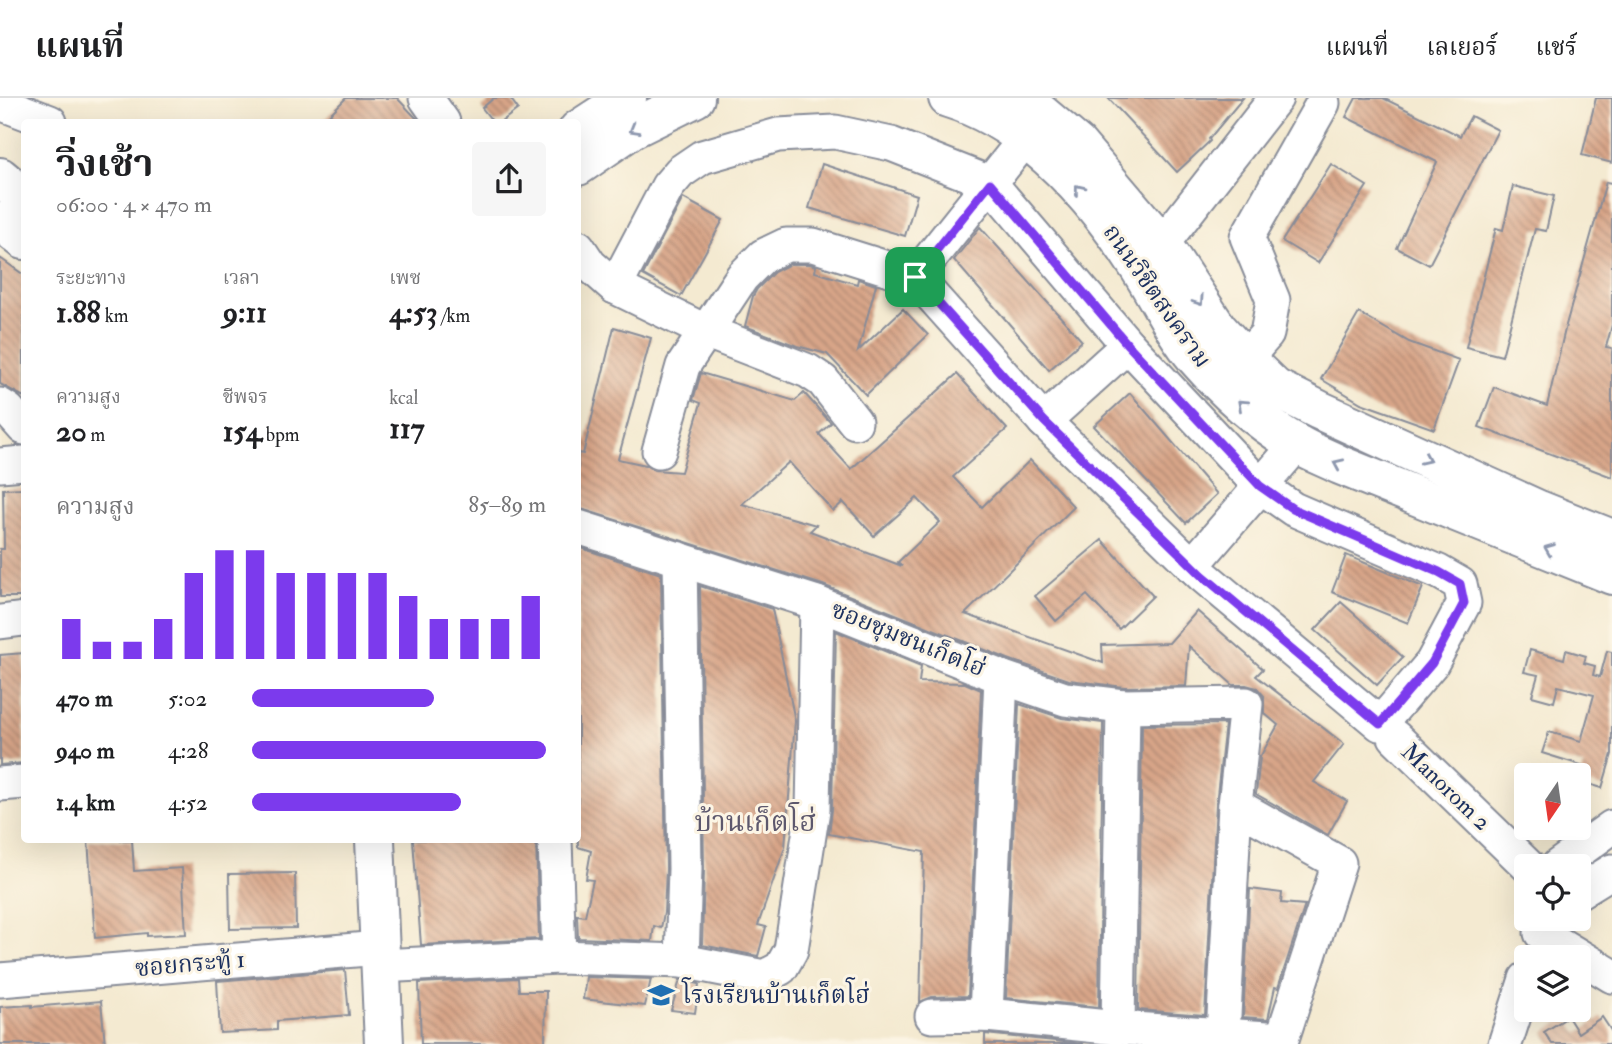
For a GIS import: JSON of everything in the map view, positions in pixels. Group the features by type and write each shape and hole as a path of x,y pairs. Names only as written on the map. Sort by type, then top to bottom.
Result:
{"main road":[{"path":"581,128 627,98"},
{"path":"581,164 632,129 695,98"},
{"name":"ถนนวิชิตสงคราม","path":"948,98 965,103 1026,138 1149,253 1245,359 1275,388 1539,510 1612,539"},
{"name":"ถนนวิชิตสงคราม","path":"1014,98 1039,112 1077,144 1149,253 1194,356 1257,418 1297,444 1425,500 1612,575"},
{"path":"0,177 21,194"},
{"path":"0,220 21,238"},
{"path":"375,843 384,1044"}],"street":[{"path":"426,98 441,119"},
{"path":"1149,253 1276,98"},
{"path":"0,103 42,119"},
{"path":"1245,359 1267,334 1273,300 1247,237 1323,103"},
{"path":"615,287 668,186 680,172 702,157 778,135 835,132 891,144 990,183 1128,345 1260,486 1293,509 1439,572 1460,584 1464,603 1432,663 1380,724 1192,566 1044,421 915,277 813,244 786,245 763,256 742,277 684,366 659,451"},
{"path":"915,277 1026,138"},
{"path":"581,252 590,265 615,287 705,331 808,372 823,381 855,422"},
{"path":"1044,421 1128,345"},
{"path":"0,405 21,425"},
{"path":"1192,566 1297,444"},
{"path":"0,465 21,463"},
{"name":"ซอยชุมชนเก็ตโฮ่","path":"581,528 817,603 1002,677 1065,699 1123,706 1246,704 1235,805"},
{"path":"680,559 685,869 682,961"},
{"name":"ซอยกระทู้ 1","path":"0,980 380,957 559,957 682,961 764,977 781,968 791,950 813,810 817,603"},
{"path":"0,622 21,619"},
{"path":"986,1015 1002,677"},
{"path":"1118,1028 1123,706"},
{"name":"Manorom 2","path":"1395,737 1516,854"},
{"path":"0,784 21,782"},
{"path":"932,1016 986,1015 1282,1040 1339,863 1235,805 1223,1035"},
{"path":"1575,854 1612,827"},
{"path":"555,843 559,957"},
{"path":"1591,884 1612,871"},
{"path":"1540,936 1612,976"},
{"path":"1505,1044 1514,1016"}],"building":[{"path":"346,98 397,98 417,119 325,119"},
{"path":"494,98 510,98 518,109 505,119 491,119 482,108"},
{"path":"1108,98 1243,98 1210,141 1177,172"},
{"path":"1356,98 1383,98 1460,136 1471,116 1498,130 1429,265 1397,248 1437,162 1346,117"},
{"path":"1596,98 1612,98 1612,163 1582,155"},
{"path":"822,164 917,195 905,236 809,208"},
{"path":"1331,164 1367,186 1318,263 1282,241"},
{"path":"1606,182 1612,183 1612,325 1606,347 1612,348 1612,477 1479,427 1494,387 1547,406 1566,325"},
{"path":"1513,186 1554,196 1546,231 1535,229 1502,356 1466,347 1496,228 1503,230"},
{"path":"683,198 723,220 681,296 643,275"},
{"path":"980,227 1082,341 1049,370 954,260"},
{"path":"0,258 21,273 21,395 0,384"},
{"path":"790,264 810,264 816,266 815,272 857,284 858,279 876,285 858,351 903,309 928,335 866,395 827,354 797,346 745,326 757,289 774,272"},
{"path":"1359,313 1409,342 1459,360 1434,429 1361,403 1321,379"},
{"path":"614,327 651,338 618,459 646,465 654,470 681,472 701,403 693,400 701,373 795,401 804,393 831,423 819,434 851,469 957,374 1007,429 953,477 982,507 1030,460 1074,507 965,614 1103,663 1102,645 1169,643 1197,611 1263,669 1256,676 1344,744 1314,782 1347,801 1328,835 1256,794 1260,757 1278,725 1264,713 1264,696 1257,688 1233,685 1189,646 1186,686 1124,687 1069,680 1008,659 823,585 581,509 581,454","holes":["789,462 833,511 843,502 874,536 917,498 940,522 898,562 902,566 810,531 816,525 742,504"]},
{"path":"1130,393 1217,494 1186,523 1094,426"},
{"path":"21,488 21,597 0,597 0,549 4,549 3,489"},
{"path":"1102,540 1153,596 1119,629 1087,595 1056,621 1035,596"},
{"path":"581,548 661,574 666,869 664,913 661,928 654,926 652,941 578,938 577,915 585,916 593,880 586,879 591,851 578,847 578,843 581,843"},
{"path":"1346,555 1423,587 1408,623 1332,592"},
{"path":"700,586 772,609 795,721 785,847 758,925 766,927 758,956 702,945 704,869"},
{"path":"1341,602 1403,657 1377,685 1315,630"},
{"path":"836,631 921,666 919,682 965,683 981,690 968,996 932,997 920,1002 924,852 829,834 832,810"},
{"path":"1530,650 1564,659 1566,650 1586,656 1584,663 1595,666 1593,675 1600,677 1607,651 1612,652 1612,754 1602,788 1591,785 1591,763 1574,763 1542,753 1549,732 1581,741 1594,695 1558,686 1554,702 1532,696 1538,675 1524,672"},
{"path":"21,653 21,763 0,765 0,655"},
{"path":"1019,704 1062,718 1103,723 1099,1007 1006,998"},
{"path":"1225,724 1216,804 1205,1015 1138,1010 1142,725"},
{"path":"88,843 132,843 134,871 182,868 186,934 147,936 147,933 95,938"},
{"path":"413,843 536,843 539,939 421,945"},
{"path":"295,873 296,928 230,929 229,874"},
{"path":"1250,889 1282,893 1281,903 1305,905 1278,988 1275,987 1268,1019 1243,1017"},
{"path":"345,970 349,1015 277,1021 277,1030 220,1033 217,981"},
{"path":"586,977 651,979 645,1006 583,999"},
{"path":"518,978 519,991 546,991 545,1044 421,1044 419,983"},
{"path":"680,980 699,984 695,1013 671,1010"},
{"path":"101,1001 105,1044 0,1044 0,1007"},
{"path":"1602,1017 1612,1032 1612,1044 1552,1044 1544,1032 1560,1022 1571,1022 1578,1033"},
{"path":"985,1034 1084,1044 985,1044"}],"place":[{"name":"โรงเรียนบ้านเก็ตโฮ่","path":"661,995"}],"district":[{"name":"บ้านเก็ตโฮ่","path":"755,822"}],"route":[{"path":"990,183 1128,345 1260,486 1293,509 1439,572 1460,584 1464,603 1432,663 1380,724 1202,575 1044,421 915,277 990,183"}]}
